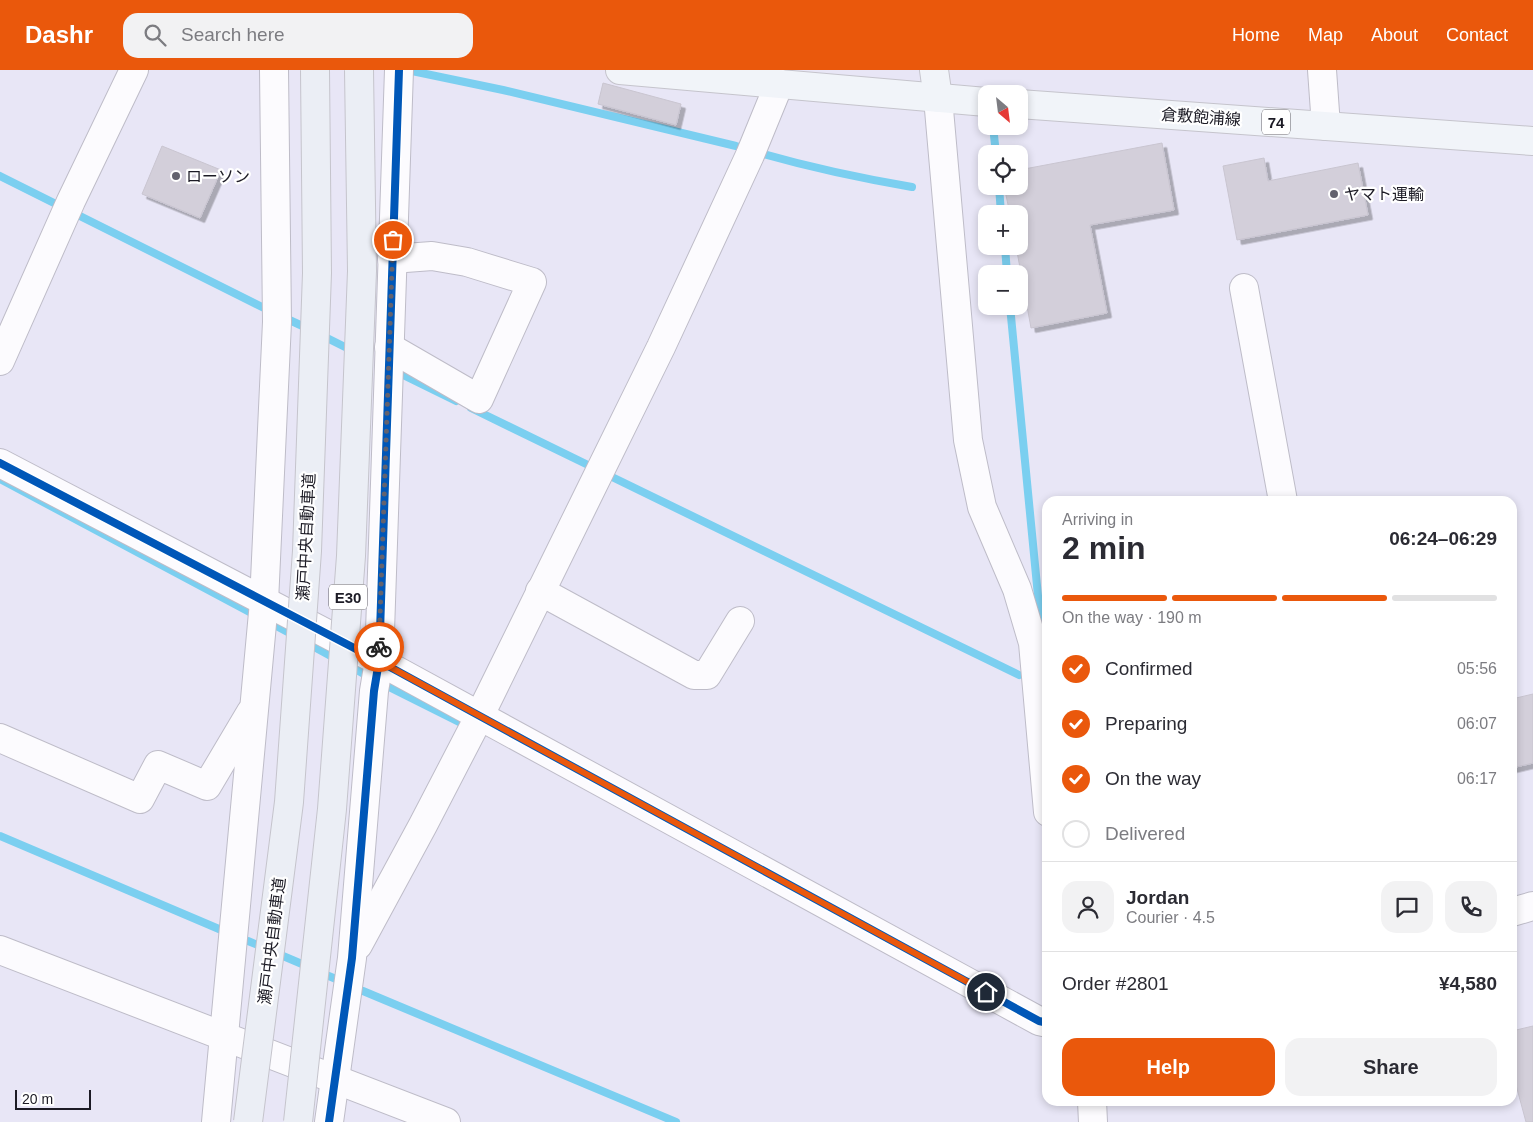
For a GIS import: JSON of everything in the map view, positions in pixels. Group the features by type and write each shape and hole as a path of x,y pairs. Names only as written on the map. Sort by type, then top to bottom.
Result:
{"highway":[{"name":"瀬戸中央自動車道","path":"248,1122 289,802 307,551 316,273 315,70"},
{"name":"E30","path":"298,1122 332,809 350,556 362,271 358,70"}],"main road":[{"path":"620,70 978,101"},
{"path":"934,70 938,98"},
{"name":"倉敷飽浦線","path":"1028,105 1533,141"}],"street":[{"path":"0,361 67,210 134,70"},
{"path":"216,1122 263,615 277,314 274,70"},
{"path":"329,1122 352,958 377,676 399,70"},
{"path":"1322,70 1326,126"},
{"path":"352,958 474,725 661,347 752,151 778,83"},
{"path":"938,98 968,440 982,507 1017,589 1033,643 1042,744"},
{"path":"389,347 480,399 532,282 467,262 432,256 392,259"},
{"path":"1244,288 1282,496"},
{"path":"0,464 263,615 1042,1022"},
{"path":"540,592 694,675 707,675 740,620"},
{"path":"0,738 140,799 158,765 207,786 255,705"},
{"path":"1517,911 1533,906"},
{"path":"0,950 446,1122"},
{"path":"1092,1106 1093,1122"}],"building":[{"path":"603,83 681,104 676,125 598,104"},
{"path":"1162,143 1174,210 1090,225 1107,313 1031,328 1028,312 1028,265 1019,265 1018,255 1028,255 1028,205 1008,205 1006,195 1028,195 1028,168"},
{"path":"162,146 221,170 200,218 142,194"},
{"path":"1264,158 1268,181 1358,163 1368,215 1237,240 1223,166"},
{"path":"1533,694 1533,763 1517,767 1517,698"},
{"path":"1533,1026 1533,1122 1526,1122 1517,1089 1517,1030"}],"waterway":[{"path":"412,71 503,90 736,146 824,170 912,187"},
{"path":"994,135 995,145"},
{"path":"0,176 270,311"},
{"path":"1000,195 1000,205"},
{"path":"1006,255 1006,265"},
{"path":"1011,315 1041,627"},
{"path":"283,317 311,330"},
{"path":"321,335 353,351"},
{"path":"399,373 456,401"},
{"path":"471,408 586,464"},
{"path":"610,476 1019,675"},
{"path":"0,479 257,616"},
{"path":"267,621 297,637"},
{"path":"307,643 338,660"},
{"path":"348,665 371,678"},
{"path":"381,683 469,727"},
{"path":"0,836 226,932"},
{"path":"248,941 265,948"},
{"path":"276,953 309,967"},
{"path":"319,972 336,979"},
{"path":"363,991 676,1122"}],"cycle path":[{"path":"329,1122 352,958 374,691 379,661 399,70"},
{"path":"0,463 379,661 1042,1022"}],"way so far":[{"path":"379,647 393,240"}],"place":[{"name":"ローソン","path":"176,176"},
{"name":"ヤマト運輸","path":"1334,194"}],"route":[{"path":"379,647 379,661 986,992"}]}
